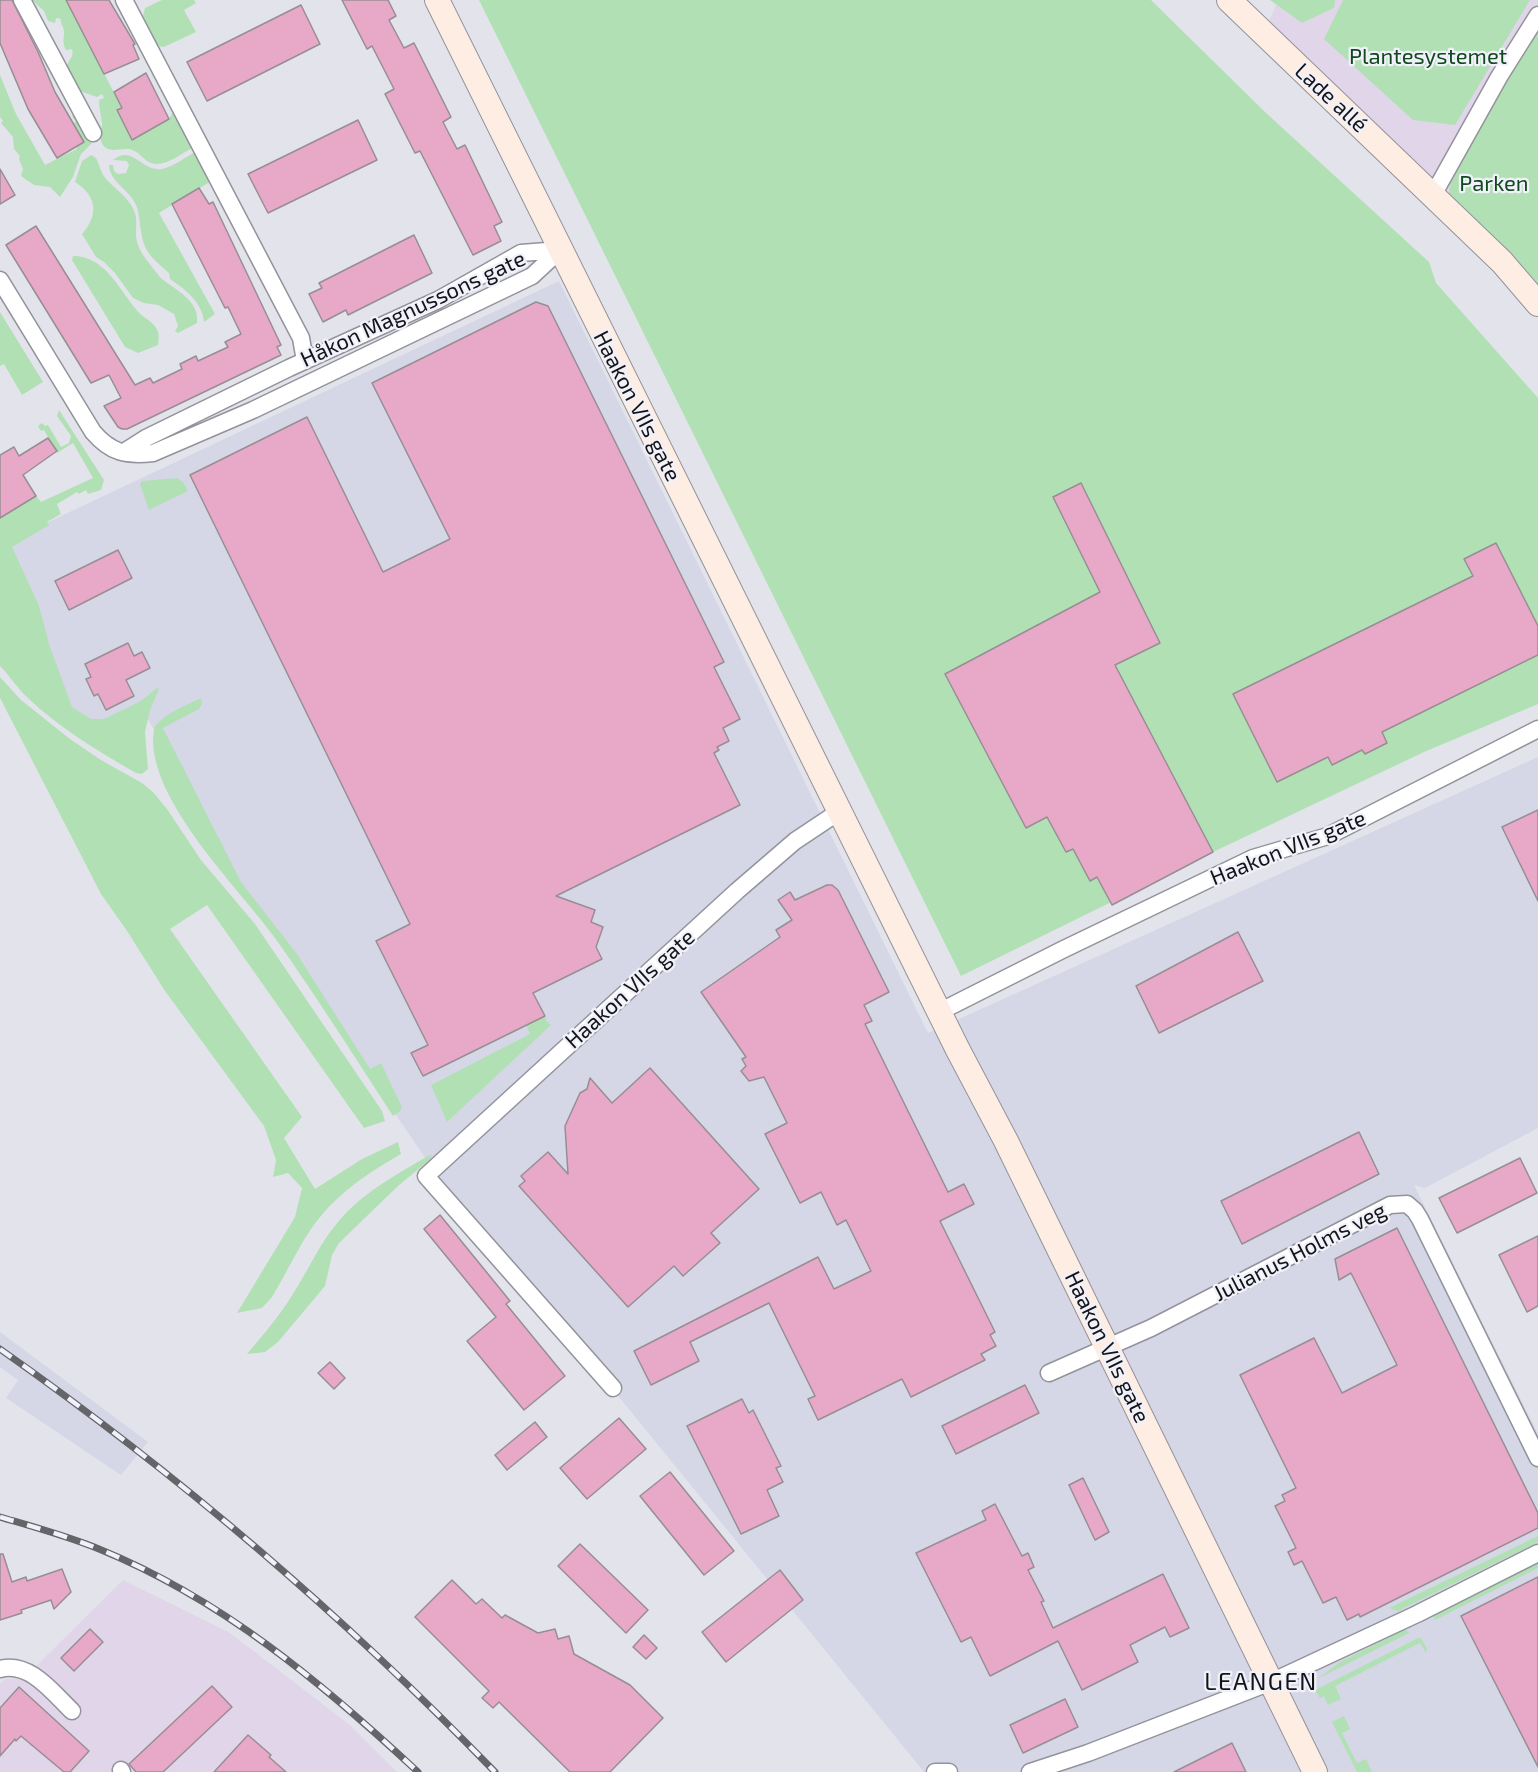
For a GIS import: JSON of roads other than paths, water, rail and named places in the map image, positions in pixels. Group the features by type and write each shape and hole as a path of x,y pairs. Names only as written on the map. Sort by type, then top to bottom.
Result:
{"main road":[{"name":"Haakon VIIs gate","path":"437,0 939,1012 1006,1141 1315,1772"},
{"name":"Lade allé","path":"1229,0 1502,262 1538,304"}],"street":[{"path":"22,0 93,134"},
{"path":"124,0 301,338 306,361"},
{"path":"1433,195 1499,77 1538,15"},
{"name":"Håkon Magnussons gate","path":"124,452 146,438 438,300 521,253 560,250"},
{"name":"Håkon Magnussons gate","path":"0,280 93,432 104,445 113,450 138,455 153,453 253,410 532,276 560,250"},
{"name":"Haakon VIIs gate","path":"939,1012 1253,858 1328,836 1538,729"},
{"name":"Haakon VIIs gate","path":"612,1388 426,1176 737,891 795,841 840,812"},
{"name":"Julianus Holms veg","path":"1107,1347 1131,1337 1390,1205 1407,1204 1420,1219 1538,1458"},
{"path":"1049,1373 1107,1347"},
{"path":"1030,1772 1088,1753 1271,1682 1417,1614 1538,1553"},
{"path":"0,1669 9,1667 36,1677 72,1711"},
{"path":"935,1772 948,1772"}],"railway":[{"path":"0,1349 131,1446 258,1549 379,1658 495,1772"},
{"path":"0,1517 99,1549 187,1592 269,1646 345,1707 418,1772"}],"district":[{"name":"LEANGEN","path":"1261,1682"}],"park label":[{"name":"Plantesystemet","path":"1428,57"},
{"name":"Parken","path":"1494,184"}]}
